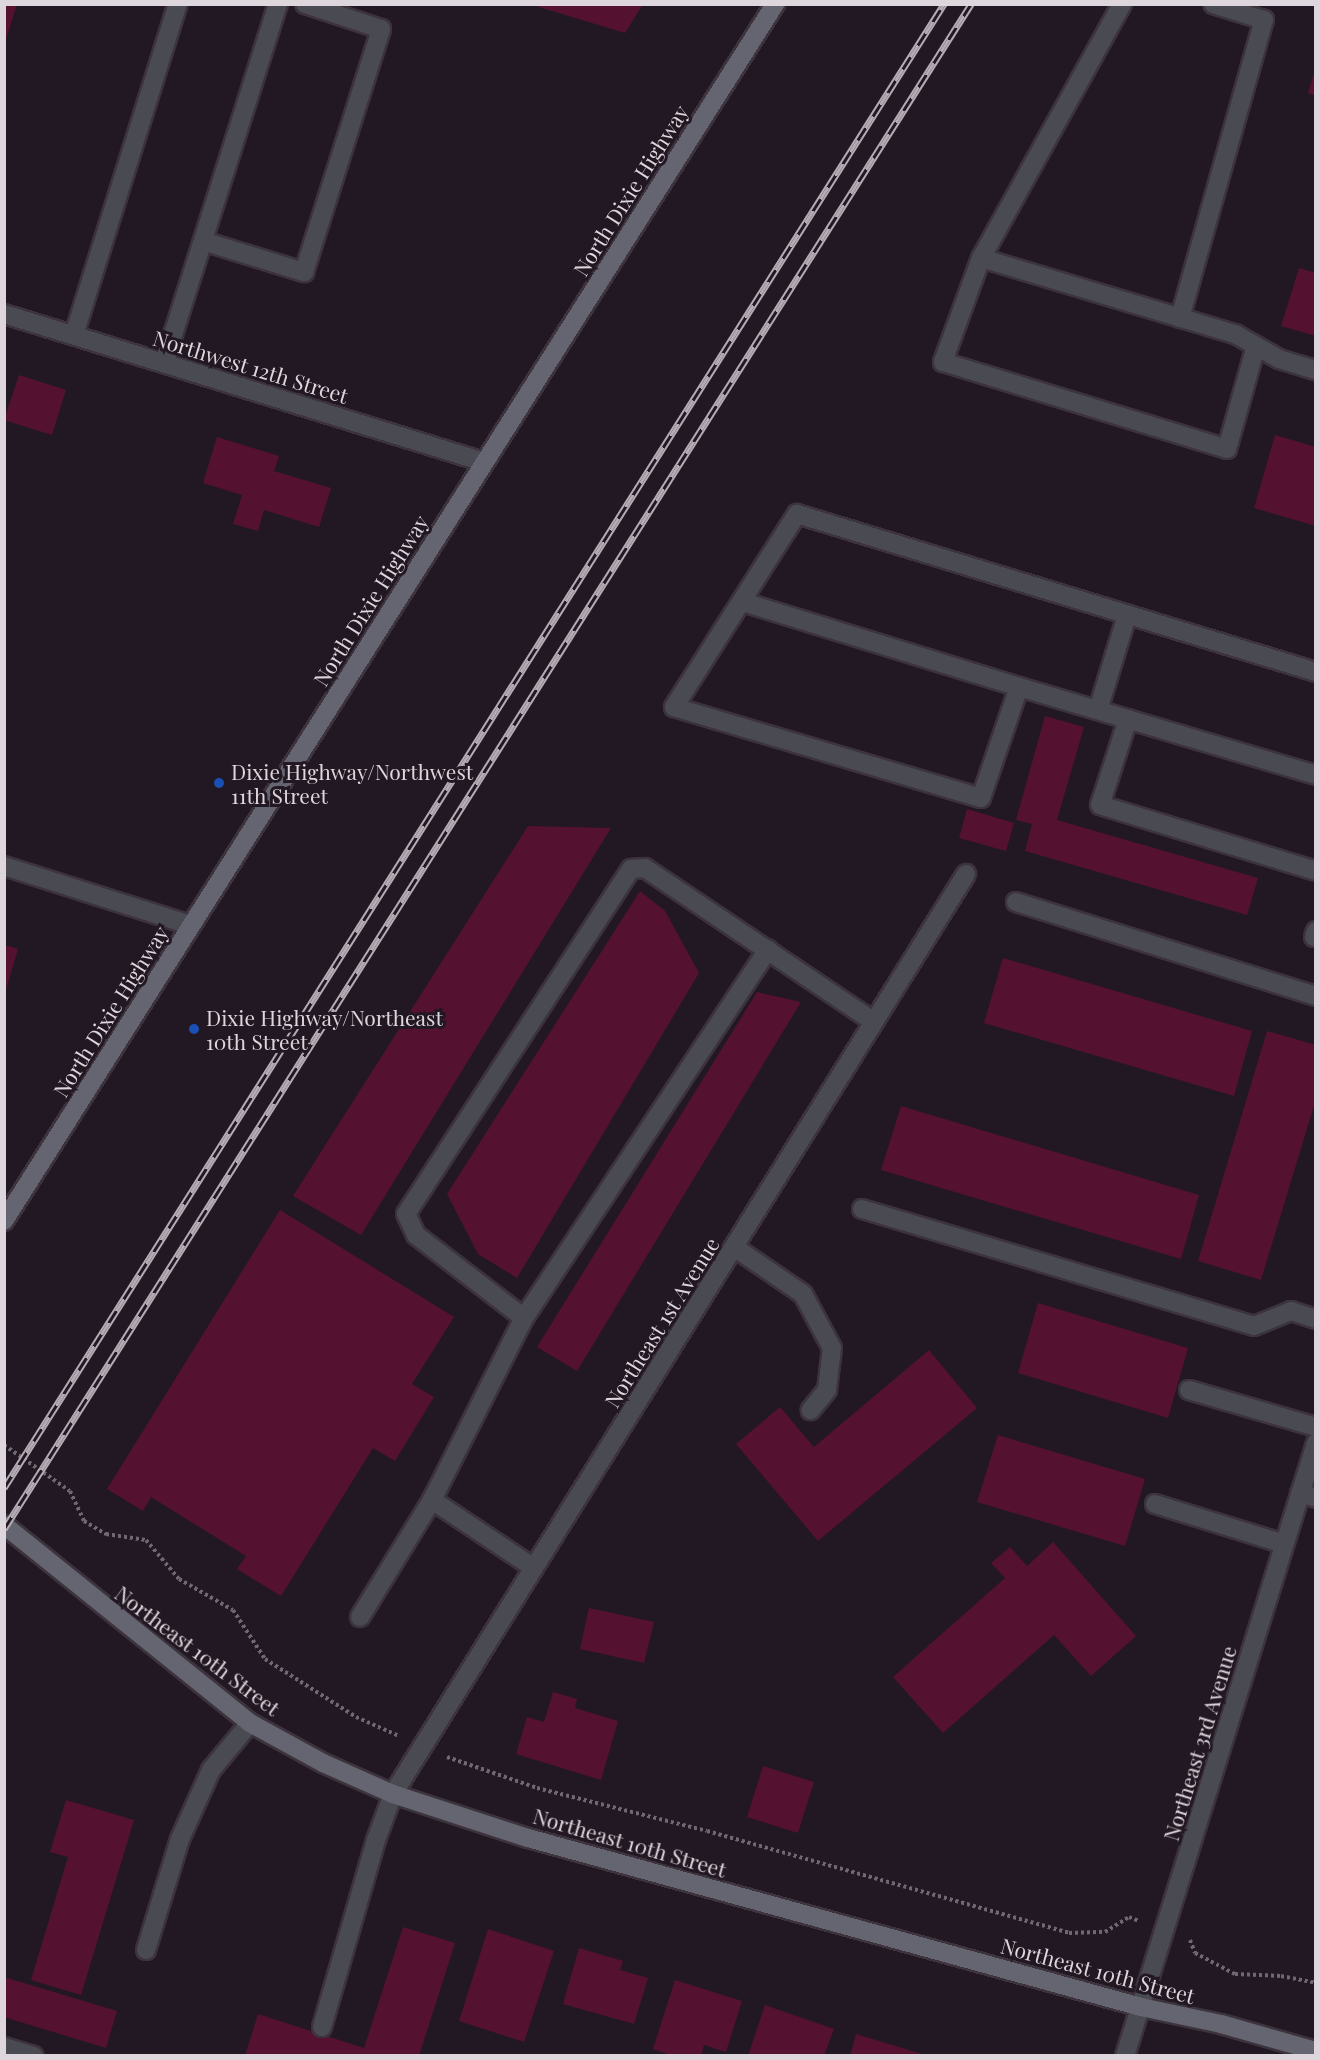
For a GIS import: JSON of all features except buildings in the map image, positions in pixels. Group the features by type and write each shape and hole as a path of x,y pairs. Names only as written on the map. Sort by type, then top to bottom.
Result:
{"main road":[{"name":"North Dixie Highway","path":"4,1221 775,4"},
{"name":"Northeast 10th Street","path":"4,1525 250,1723 323,1763 393,1794 518,1834 1141,2007 1221,2024 1316,2051"}],"street":[{"path":"74,335 177,4"},
{"path":"164,363 278,4"},
{"path":"203,241 304,272 381,29 305,4"},
{"path":"1122,4 981,258 943,362 1227,449 1256,346"},
{"path":"1180,318 1264,20 1213,4"},
{"path":"981,258 1237,335 1279,358 1316,370"},
{"name":"Northwest 12th Street","path":"4,314 484,462"},
{"path":"1019,687 981,798 674,707 797,514 1316,672"},
{"path":"743,602 1316,775"},
{"path":"1098,710 1127,615"},
{"path":"1128,719 1100,805 1316,871"},
{"path":"4,866 190,925"},
{"path":"524,1318 416,1235 406,1214 631,869 645,868 874,1022"},
{"name":"Northeast 1st Avenue","path":"322,2027 376,1840 393,1794 966,874"},
{"path":"1016,902 1316,996"},
{"path":"360,1617 432,1500 524,1318 768,950"},
{"path":"862,1209 1254,1326 1291,1311 1316,1319"},
{"path":"734,1247 803,1294 832,1348 827,1390 811,1410"},
{"path":"1189,1390 1316,1427"},
{"name":"Northeast 3rd Avenue","path":"1125,2055 1284,1544 1308,1495 1316,1443"},
{"path":"432,1500 534,1568"},
{"path":"1155,1504 1284,1544"},
{"path":"146,1950 180,1839 211,1770 250,1723"},
{"path":"4,2047 34,2055"}],"path":[{"path":"4,1445 70,1491 84,1521 106,1534 146,1540 179,1579 233,1610 265,1659 356,1718"},
{"path":"462,1763 537,1788 707,1831 1069,1934 1105,1932 1129,1917"},
{"path":"1188,1937 1195,1953 1235,1974 1281,1976 1316,1983"}],"railway":[{"path":"4,1488 944,4"},
{"path":"4,1529 971,4"}],"place":[{"name":"Dixie Highway/Northwest 11th Street","path":"219,783"},
{"name":"Dixie Highway/Northeast 10th Street","path":"194,1029"}]}
